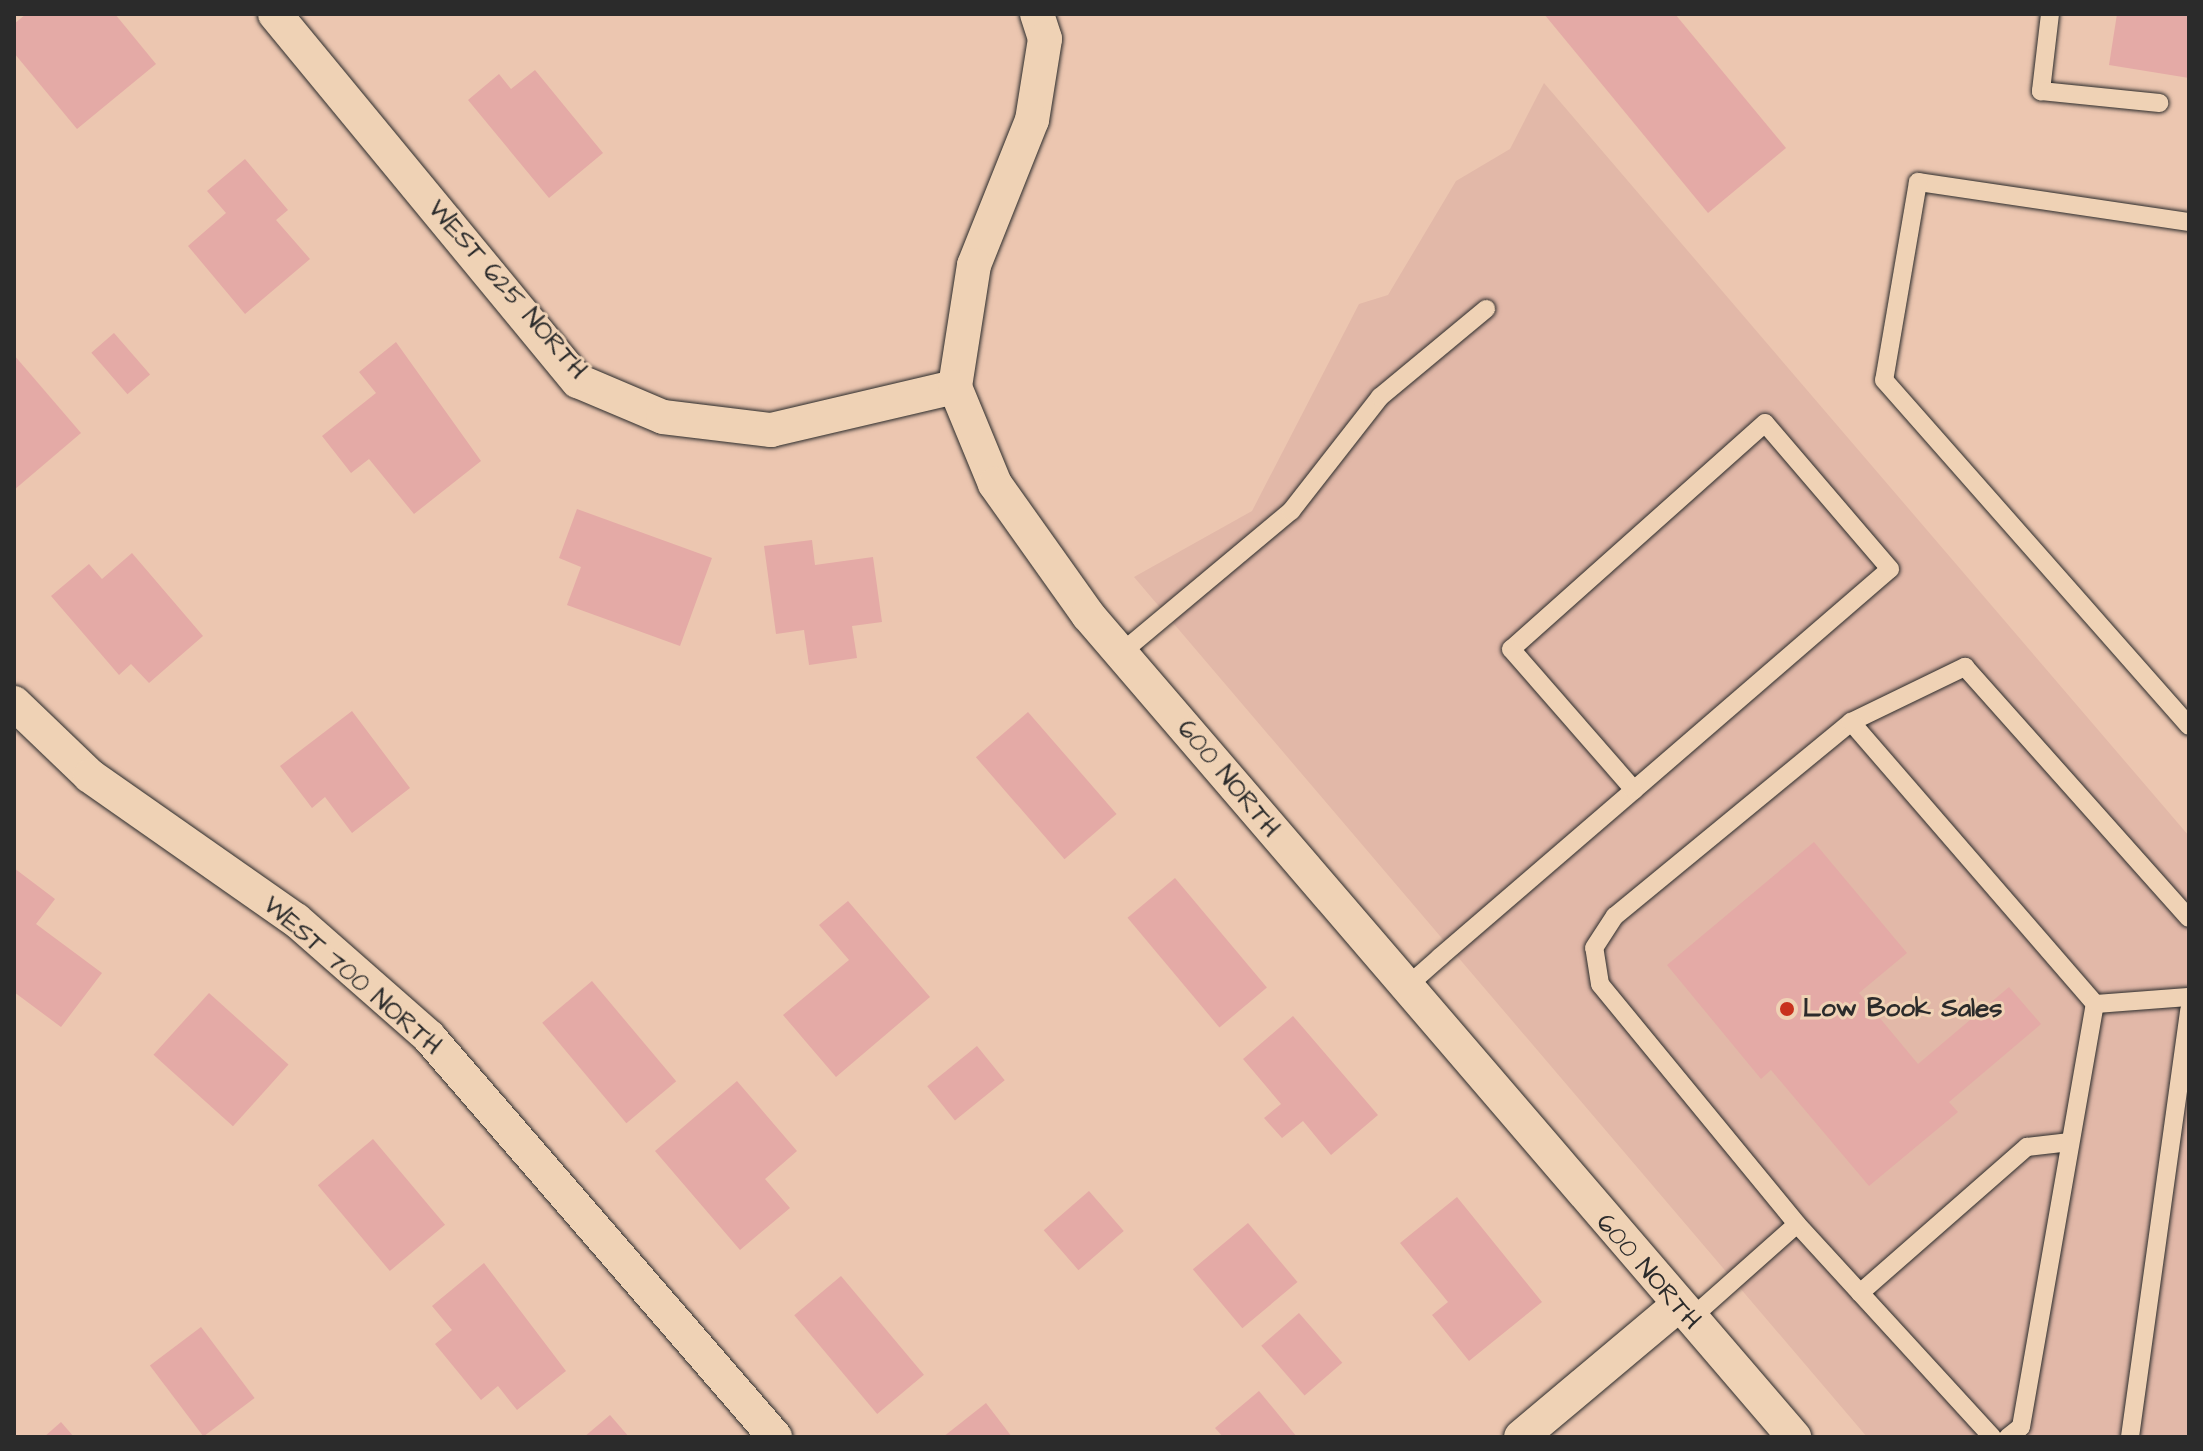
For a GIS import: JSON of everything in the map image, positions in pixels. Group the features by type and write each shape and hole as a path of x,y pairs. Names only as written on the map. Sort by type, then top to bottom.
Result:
{"street":[{"name":"WEST 625 NORTH","path":"275,14 578,381 663,417 771,430 955,387"},
{"path":"955,387 974,265 1032,120 1045,39 1037,14"},
{"name":"600 NORTH","path":"955,387 995,484 1121,653 1683,1313 1794,1437"},
{"name":"WEST 700 NORTH","path":"14,703 90,776 296,920 429,1037 775,1437"},
{"path":"1521,1437 1683,1313"}],"lane":[{"path":"2050,14 2041,91 2159,103"},
{"path":"2189,222 1918,182 1884,380 2189,726"},
{"path":"1121,653 1291,511 1380,397 1486,309"},
{"path":"1405,988 1890,569 1765,423 1511,649 1634,790"},
{"path":"1992,1437 1797,1224 1600,984 1594,948 1615,916 1851,722 1965,667 2189,918"},
{"path":"1851,722 2095,1004"},
{"path":"2095,1004 2189,997"},
{"path":"2008,1437 2021,1427 2095,1004"},
{"path":"2130,1437 2189,1010"},
{"path":"1860,1293 2027,1147 2070,1142"},
{"path":"1683,1313 1797,1224"}],"shaded area":[{"path":"1544,83 2189,836 2189,1437 1867,1437 1134,577 1252,511 1359,304 1388,295 1456,181 1510,149"}],"building":[{"path":"26,14 115,14 156,64 77,129 14,53 14,24"},
{"path":"1544,14 1675,14 1786,148 1708,213"},
{"path":"2117,14 2189,14 2189,78 2109,65"},
{"path":"535,70 603,153 549,198 468,100 499,74 511,89"},
{"path":"245,159 288,210 276,220 310,259 245,314 188,246 226,213 207,191"},
{"path":"114,333 150,375 127,394 91,353"},
{"path":"396,342 481,461 414,514 369,459 351,473 322,436 376,393 359,372"},
{"path":"14,355 81,433 14,490"},
{"path":"577,509 712,558 680,646 567,605 581,567 559,558"},
{"path":"812,540 815,565 873,557 882,622 852,626 857,658 809,665 804,630 776,634 764,546"},
{"path":"132,553 203,636 149,683 131,664 119,675 51,596 89,564 102,579"},
{"path":"352,711 410,788 352,833 325,797 312,808 280,766"},
{"path":"1028,712 1117,814 1064,859 976,757"},
{"name":"Low Book Sales","path":"1814,842 1907,953 1859,993 1918,1064 2009,987 2041,1024 1949,1102 1958,1112 1869,1186 1771,1070 1761,1079 1667,965"},
{"path":"14,868 55,899 36,924 102,973 61,1027 14,992"},
{"path":"1175,878 1267,988 1219,1027 1128,918"},
{"path":"848,901 930,997 836,1077 783,1015 849,960 819,925"},
{"path":"592,981 676,1081 626,1123 542,1023"},
{"path":"209,993 289,1065 233,1126 153,1055"},
{"path":"1293,1016 1378,1115 1331,1155 1303,1121 1282,1138 1264,1118 1281,1104 1243,1059"},
{"path":"977,1046 1005,1080 955,1120 927,1086"},
{"path":"737,1081 797,1151 765,1179 790,1208 740,1250 655,1151"},
{"path":"373,1139 445,1225 390,1271 318,1185"},
{"path":"1089,1191 1124,1231 1078,1270 1044,1230"},
{"path":"1457,1197 1542,1302 1469,1361 1432,1315 1448,1302 1400,1243"},
{"path":"1248,1223 1297,1282 1242,1328 1193,1269"},
{"path":"484,1263 566,1371 517,1410 498,1386 481,1400 435,1344 452,1330 432,1306"},
{"path":"841,1276 924,1375 877,1414 794,1315"},
{"path":"1299,1313 1342,1363 1305,1396 1261,1346"},
{"path":"201,1327 255,1398 203,1437 150,1366"},
{"path":"1259,1391 1297,1437 1223,1437 1215,1428"},
{"path":"986,1403 1012,1437 943,1437"},
{"path":"610,1415 629,1437 584,1437"},
{"path":"61,1422 74,1437 44,1437"}],"place":[{"name":"Low Book Sales","path":"1787,1009"}]}
